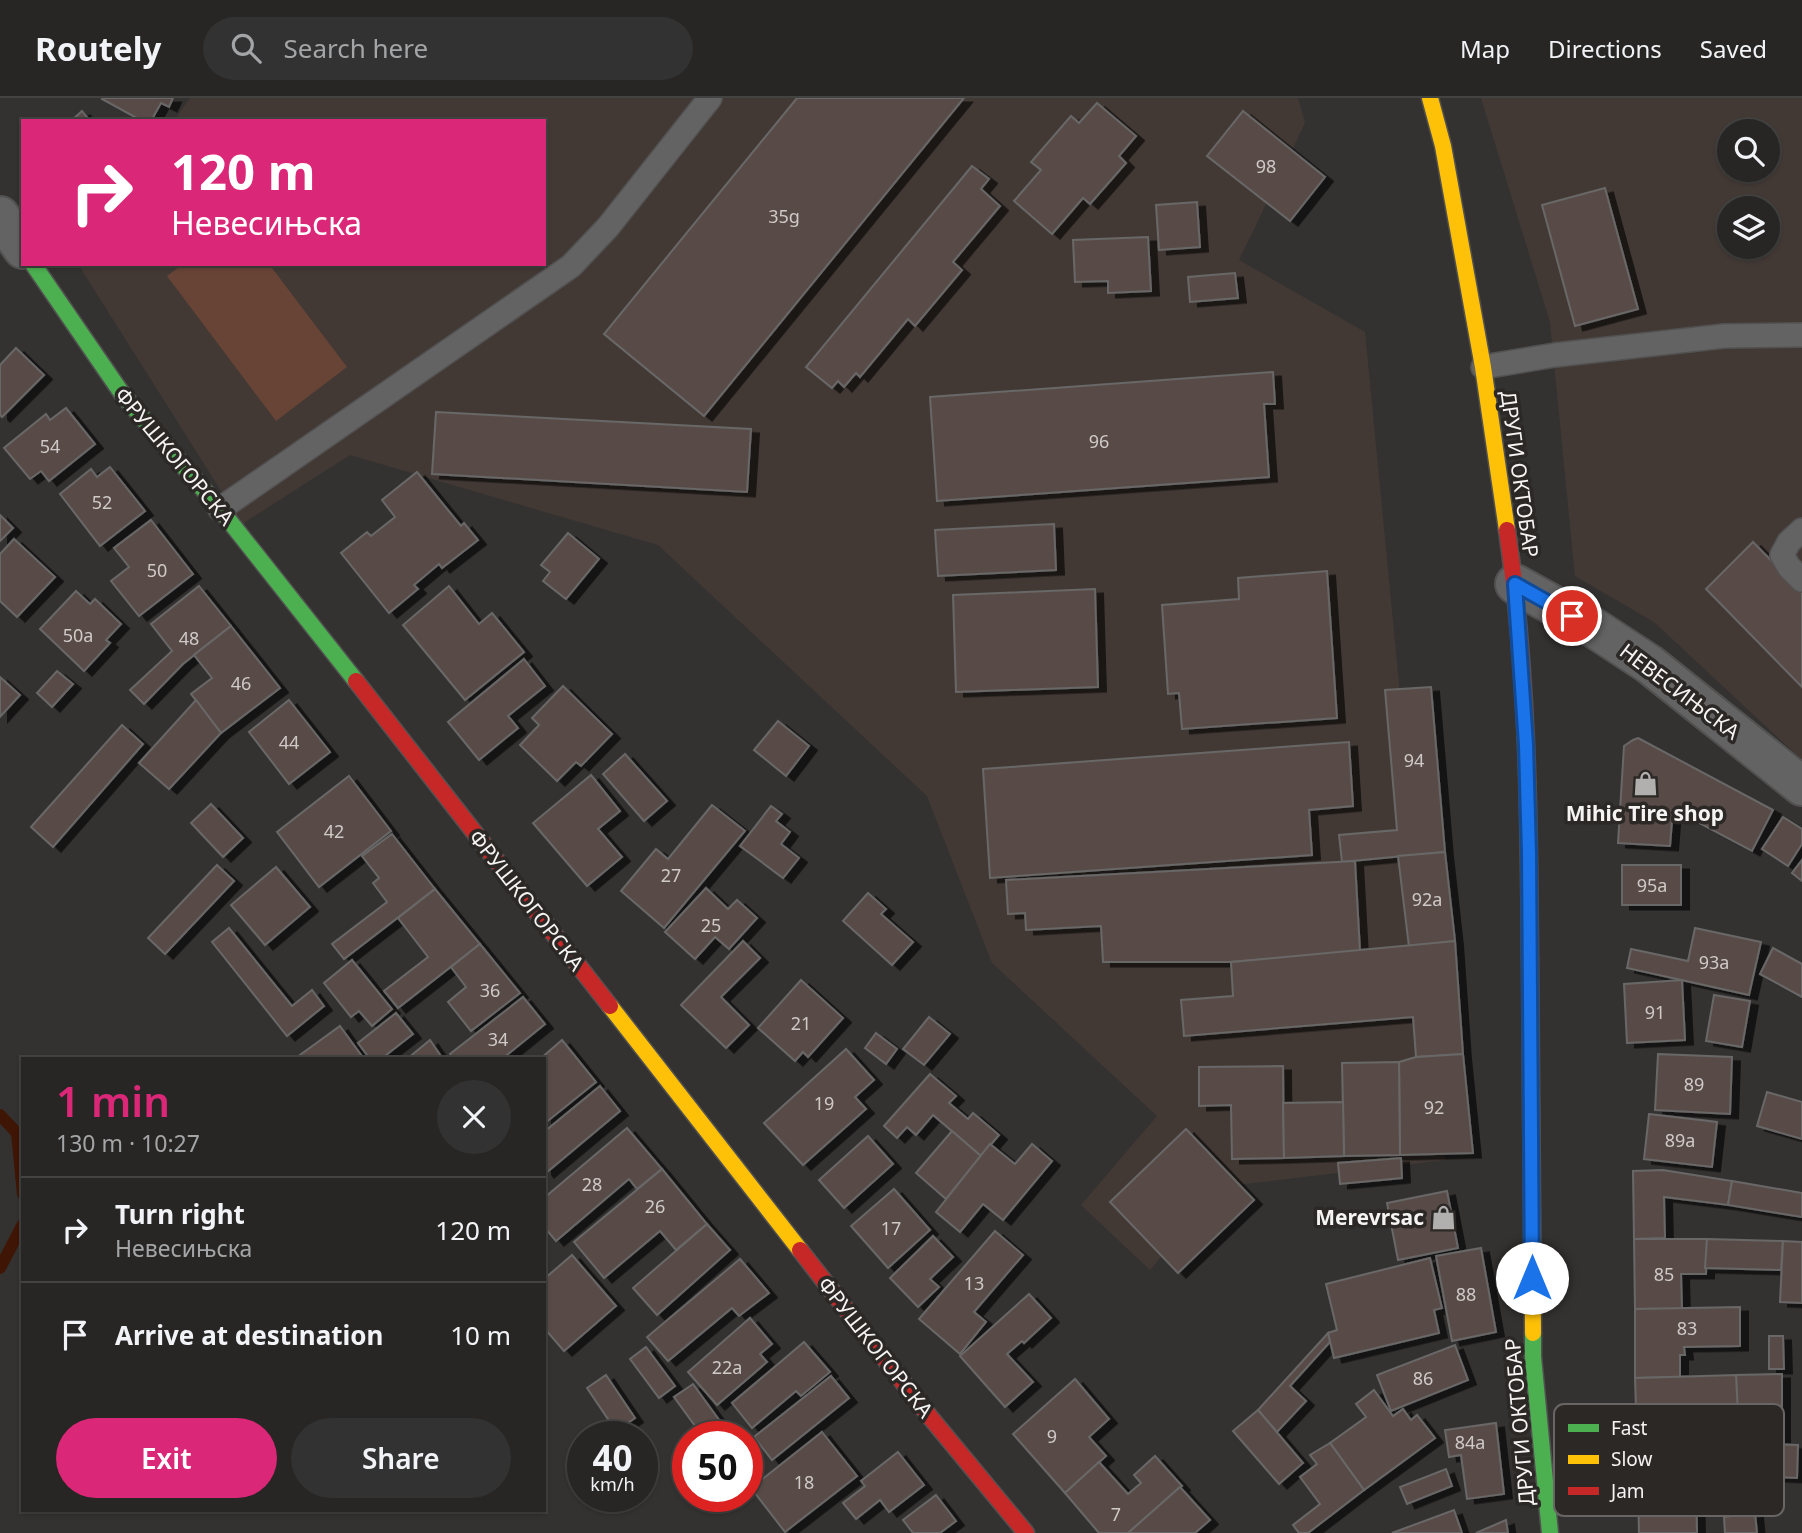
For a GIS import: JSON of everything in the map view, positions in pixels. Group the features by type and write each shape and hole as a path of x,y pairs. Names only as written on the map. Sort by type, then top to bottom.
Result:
{"street":[{"name":"ДРУГИ ОКТОБАР","path":"1430,98 1443,146 1483,367 1515,584 1526,732 1529,853 1533,1357 1550,1533"},
{"path":"0,216 21,246"},
{"name":"ФРУШКОГОРСКА","path":"34,266 123,395 220,509 930,1417 1026,1533"},
{"name":"НЕВЕСИЊСКА","path":"1515,584 1591,626 1649,664 1802,786"}],"lane":[{"path":"220,509 571,266 608,228 710,98"},
{"path":"1483,367 1555,355 1724,336 1802,335"},
{"path":"1802,530 1789,542 1782,555 1802,580"}],"shaded area":[{"path":"190,98 1298,98 1305,123 1239,260 1365,332 1445,1160 1219,1187 1150,1270 1081,1205 1157,1116 992,963 927,796 658,545 350,455 242,524 79,266 546,266 546,119 175,119"},
{"path":"1481,98 1802,98 1802,760 1654,622 1575,576 1550,322"},
{"path":"180,266 271,266 347,367 276,421 167,276"}],"building":[{"path":"173,98 169,107 161,103 152,119 138,119 102,99"},
{"path":"797,98 964,98 704,416 604,334"},
{"path":"1097,103 1136,136 1119,156 1126,163 1090,204 1083,198 1052,234 1014,201 1041,170 1031,162 1071,116 1079,123"},
{"path":"82,111 88,119 73,119"},
{"path":"1243,111 1325,177 1290,221 1207,156"},
{"path":"972,166 989,179 981,189 1000,206 953,262 962,270 915,326 908,319 860,377 856,373 844,387 838,381 832,388 806,367"},
{"path":"1605,188 1638,309 1575,326 1542,205"},
{"path":"1197,202 1200,247 1159,250 1156,205"},
{"path":"1148,237 1151,291 1108,293 1108,281 1075,282 1073,240"},
{"path":"1235,273 1238,298 1190,302 1188,277"},
{"path":"16,348 44,375 2,417 0,365"},
{"path":"1273,372 1275,404 1264,404 1269,477 937,501 930,397"},
{"path":"66,408 95,444 49,481 41,471 30,479 4,448 46,414 50,420"},
{"path":"436,412 751,429 747,492 432,474"},
{"path":"110,467 145,511 100,546 60,494 91,469 97,477"},
{"path":"417,472 461,526 464,523 478,540 442,568 439,564 414,585 418,589 389,613 341,553 367,532 371,536 395,517 382,500"},
{"path":"0,515 13,528 0,541"},
{"path":"151,520 193,574 139,616 111,581 129,567 114,548"},
{"path":"1054,524 1056,570 938,576 935,530"},
{"path":"568,533 599,559 566,599 543,581 550,572 541,565"},
{"path":"14,539 55,577 17,617 0,601 0,554"},
{"path":"1753,542 1802,592 1802,687 1706,589"},
{"path":"1327,571 1337,718 1182,729 1179,693 1168,694 1162,605 1239,599 1238,578"},
{"path":"199,586 231,626 183,664 144,704 130,690 172,651 151,624"},
{"path":"449,586 479,624 492,613 524,652 465,700 403,625"},
{"path":"1095,589 1098,687 956,692 953,595"},
{"path":"76,591 90,604 95,599 121,624 106,640 110,643 84,671 40,629"},
{"path":"231,626 280,688 221,733 191,694 212,678 194,655"},
{"path":"524,659 545,686 508,716 518,728 479,760 448,722"},
{"path":"57,671 73,684 52,707 37,693"},
{"path":"0,677 20,695 0,717"},
{"path":"563,686 612,734 581,766 576,762 557,781 520,745 539,725 532,718"},
{"path":"1431,687 1445,852 1342,862 1339,835 1397,830 1385,690"},
{"path":"196,700 221,733 169,789 139,763"},
{"path":"289,700 330,752 289,784 249,732"},
{"path":"778,721 809,746 786,776 754,750"},
{"path":"122,725 143,744 53,847 31,827"},
{"path":"1638,738 1773,810 1752,851 1673,809 1670,846 1618,843 1624,746"},
{"path":"1349,742 1353,806 1309,810 1312,855 990,878 983,769"},
{"path":"625,754 667,801 644,821 603,774"},
{"path":"591,775 620,811 598,829 622,857 587,886 533,823"},
{"path":"349,776 391,831 319,887 277,832"},
{"path":"211,804 243,838 223,857 191,823"},
{"path":"712,805 745,831 664,928 621,891 656,849 668,859"},
{"path":"771,806 782,814 776,821 790,832 781,844 799,858 783,878 740,846"},
{"path":"1783,817 1802,829 1802,844 1788,866 1762,849"},
{"path":"392,834 435,889 344,959 332,944 387,902 373,883 379,878 362,856"},
{"path":"1445,852 1455,941 1409,947 1398,856"},
{"path":"1802,860 1802,881 1792,873"},
{"path":"1355,861 1360,951 1231,962 1103,962 1101,926 1026,930 1025,913 1008,914 1006,880"},
{"path":"217,865 234,881 165,954 148,938"},
{"path":"1622,865 1681,865 1681,905 1622,905"},
{"path":"276,867 310,907 265,945 231,905"},
{"path":"706,888 728,909 737,900 757,918 729,949 715,937 695,959 665,932"},
{"path":"435,889 480,944 398,1008 384,991 428,957 398,918"},
{"path":"868,893 886,909 881,914 913,942 892,965 843,921"},
{"path":"229,928 292,1006 312,990 324,1006 287,1036 212,942"},
{"path":"1695,928 1761,942 1749,995 1627,968 1631,949 1688,961"},
{"path":"743,941 760,958 721,997 749,1025 726,1048 681,1005"},
{"path":"1455,941 1463,1054 1416,1057 1413,1017 1184,1036 1181,1000 1233,996 1231,962"},
{"path":"480,944 520,993 471,1031 448,1002 466,987 451,967"},
{"path":"1773,948 1802,964 1802,997 1760,974"},
{"path":"352,960 392,1009 372,1026 359,1011 351,1017 324,983"},
{"path":"801,980 843,1018 808,1057 803,1052 795,1061 758,1028"},
{"path":"1682,980 1685,1040 1627,1043 1624,984"},
{"path":"1714,995 1750,1001 1742,1047 1706,1041"},
{"path":"523,997 545,1024 504,1057 452,1057 450,1054"},
{"path":"396,1013 413,1034 384,1057 368,1057 358,1043"},
{"path":"929,1017 950,1034 924,1065 903,1049"},
{"path":"340,1026 363,1057 302,1057 300,1055"},
{"path":"876,1033 897,1049 886,1064 865,1048"},
{"path":"430,1040 442,1057 409,1057"},
{"path":"562,1040 596,1082 546,1122 546,1057 542,1057"},
{"path":"846,1049 874,1080 855,1097 866,1109 803,1165 764,1123"},
{"path":"1463,1054 1473,1153 1400,1155 1399,1062 1416,1057"},
{"path":"1658,1054 1732,1057 1730,1114 1655,1110"},
{"path":"1399,1062 1400,1155 1344,1156 1342,1063"},
{"path":"1283,1066 1284,1158 1232,1159 1231,1105 1199,1106 1199,1067"},
{"path":"930,1074 956,1096 949,1103 968,1119 973,1113 999,1135 981,1156 933,1115 916,1135 907,1127 897,1138 884,1126"},
{"path":"600,1086 620,1111 546,1173 546,1130"},
{"path":"1767,1092 1802,1102 1802,1139 1757,1126"},
{"path":"1343,1102 1344,1156 1284,1158 1283,1103"},
{"path":"1649,1114 1717,1122 1712,1167 1644,1159"},
{"path":"627,1128 662,1169 637,1189 629,1179 556,1241 546,1229 546,1196"},
{"path":"1186,1129 1254,1200 1178,1273 1110,1202"},
{"path":"952,1131 981,1156 946,1199 916,1173"},
{"path":"868,1136 893,1164 844,1208 819,1180"},
{"path":"990,1144 1015,1164 1032,1144 1052,1161 1003,1220 983,1204 960,1232 936,1212"},
{"path":"1401,1158 1402,1178 1340,1184 1338,1163"},
{"path":"662,1169 707,1224 676,1250 660,1231 604,1278 574,1242"},
{"path":"1663,1170 1732,1181 1728,1205 1664,1197 1665,1238 1634,1239 1633,1171"},
{"path":"1732,1181 1802,1193 1802,1217 1728,1205"},
{"path":"894,1189 930,1230 888,1268 851,1226"},
{"path":"1447,1191 1458,1248 1398,1260 1387,1203"},
{"path":"707,1224 730,1250 657,1315 633,1288"},
{"path":"995,1231 1023,1255 974,1312 986,1322 960,1354 919,1319"},
{"path":"933,1236 953,1257 930,1279 939,1287 918,1307 890,1278"},
{"path":"1634,1239 1707,1239 1706,1274 1681,1274 1682,1309 1635,1309"},
{"path":"1707,1239 1783,1241 1781,1270 1705,1268"},
{"path":"1783,1241 1802,1242 1802,1303 1780,1302"},
{"path":"1481,1248 1496,1332 1452,1341 1436,1256"},
{"path":"572,1255 616,1306 564,1351 546,1330 546,1277"},
{"path":"1430,1258 1442,1308 1434,1310 1439,1333 1334,1358 1328,1333 1337,1330 1326,1284"},
{"path":"740,1259 769,1293 739,1316 732,1308 668,1361 647,1337"},
{"path":"1029,1294 1051,1318 1024,1343 1022,1341 1007,1354 1033,1382 1005,1407 960,1356"},
{"path":"1740,1307 1740,1346 1684,1347 1685,1355 1680,1355 1680,1377 1635,1378 1635,1309"},
{"path":"750,1318 772,1344 760,1354 767,1362 717,1405 688,1372"},
{"path":"1328,1333 1330,1342 1290,1386 1306,1401 1277,1432 1258,1410"},
{"path":"1769,1336 1783,1336 1784,1369 1769,1369"},
{"path":"804,1342 830,1372 801,1396 796,1391 760,1421 746,1421 732,1403"},
{"path":"1455,1345 1468,1380 1391,1411 1377,1375"},
{"path":"646,1347 675,1386 659,1398 630,1359"},
{"path":"1782,1374 1782,1404 1737,1404 1736,1375"},
{"path":"606,1375 635,1418 631,1421 609,1421 587,1388"},
{"path":"1736,1375 1737,1404 1636,1404 1635,1378"},
{"path":"831,1376 849,1398 772,1460 763,1448 763,1430"},
{"path":"1075,1379 1109,1419 1089,1437 1106,1456 1065,1493 1013,1434"},
{"path":"693,1384 720,1421 691,1421 674,1397"},
{"path":"1374,1390 1393,1416 1403,1409 1411,1420 1417,1415 1435,1438 1364,1490 1330,1443 1366,1417 1356,1404"},
{"path":"1258,1410 1303,1463 1279,1484 1233,1431"},
{"path":"1496,1423 1504,1494 1467,1499 1461,1455 1449,1457 1445,1430"},
{"path":"822,1432 857,1476 785,1532 763,1504 763,1479"},
{"path":"1330,1443 1364,1490 1308,1533 1299,1533 1293,1525 1320,1504 1300,1477 1317,1464 1310,1455"},
{"path":"1784,1445 1798,1445 1797,1478 1784,1477"},
{"path":"898,1452 924,1485 889,1512 880,1500 856,1519 843,1503 865,1486 861,1481"},
{"path":"1155,1456 1182,1486 1128,1533 1099,1533 1065,1493 1099,1462 1128,1494 1141,1483 1134,1475"},
{"path":"1446,1469 1452,1486 1407,1504 1400,1487"},
{"path":"1180,1487 1210,1520 1195,1533 1128,1533"},
{"path":"936,1495 956,1521 940,1533 913,1533 903,1520"},
{"path":"1454,1510 1462,1533 1392,1533"},
{"path":"1639,1516 1697,1516 1697,1533 1639,1533"},
{"path":"1755,1516 1757,1533 1725,1533 1724,1517"},
{"path":"1506,1520 1508,1533 1476,1533"}],"waterway":[{"path":"0,1115 17,1133 21,1174"},
{"path":"0,1268 21,1228"}],"traffic: fast":[{"path":"34,266 123,395 220,509 356,681"},
{"path":"1533,1333 1550,1533"}],"traffic: slow":[{"path":"1430,98 1443,146 1483,367 1507,530"},
{"path":"1530,959 1533,1333"},
{"path":"610,1006 800,1250"}],"traffic: jam":[{"path":"1507,530 1523,690 1528,798 1530,959"},
{"path":"356,681 610,1006"},
{"path":"800,1250 930,1417 1026,1533"}],"place":[{"name":"Mihic Tire shop","path":"1645,784"},
{"name":"Merevrsac","path":"1444,1217"}],"route":[{"path":"1532,1278 1529,853 1526,745 1515,584 1572,616"}]}
